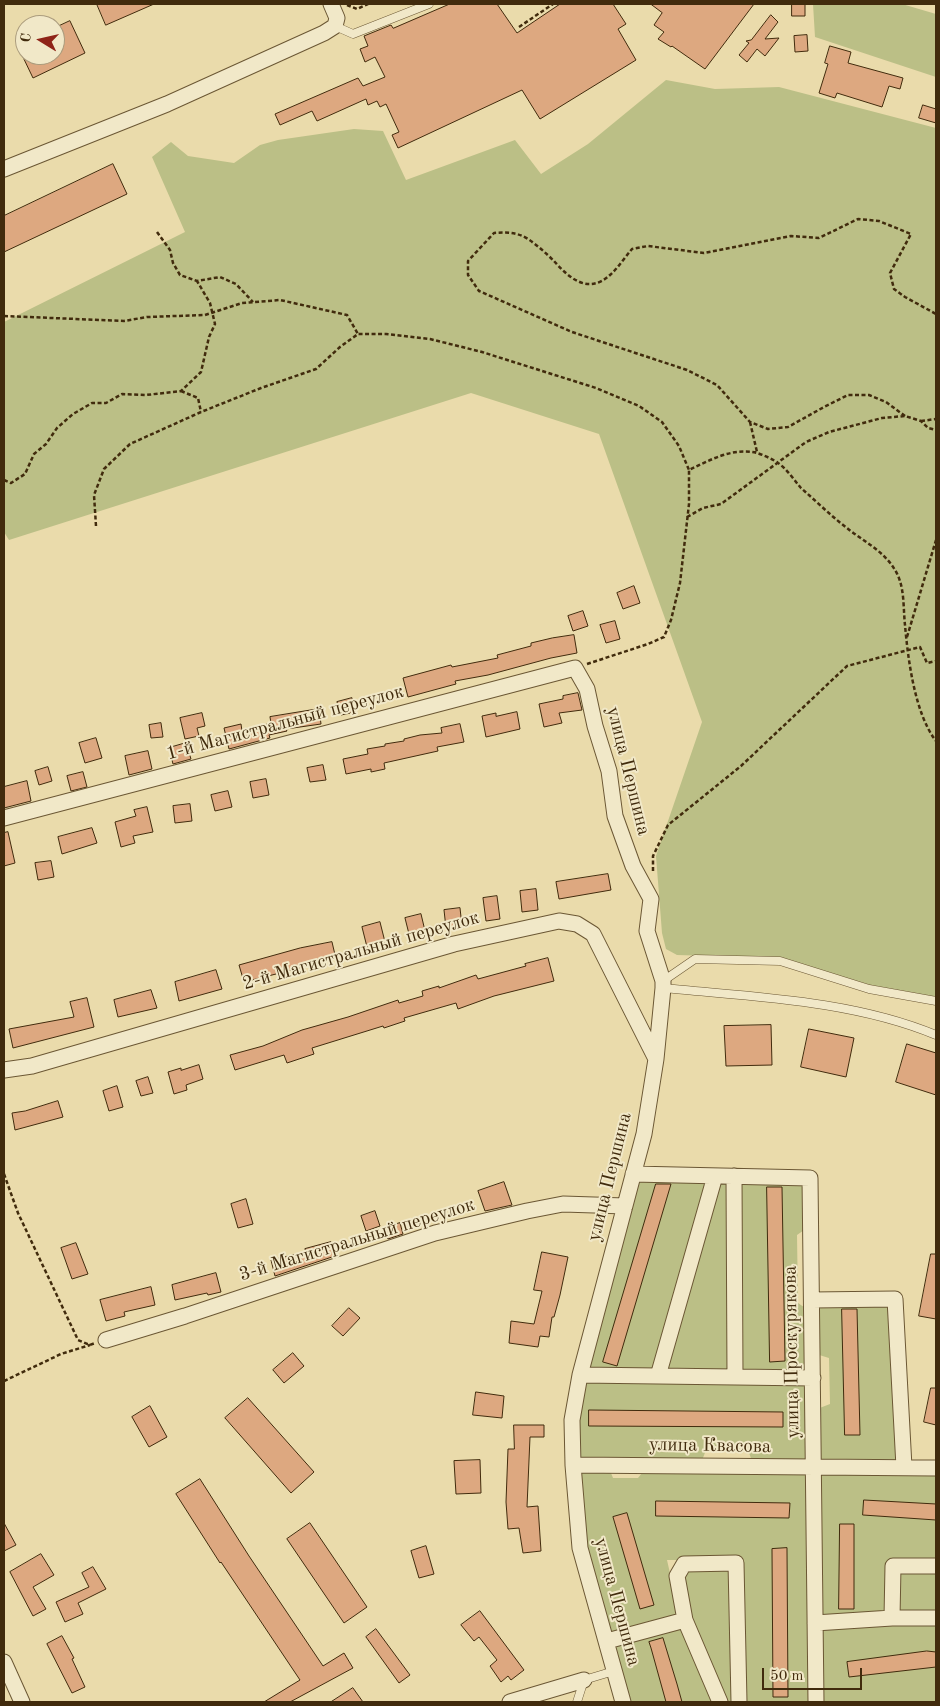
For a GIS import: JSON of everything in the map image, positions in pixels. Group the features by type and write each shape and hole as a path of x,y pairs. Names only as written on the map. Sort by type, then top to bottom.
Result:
{"street":[{"path":"4,169 167,104 324,33 335,26 337,18 331,4"},
{"name":"1-й Магистральный переулок","path":"4,818 576,668"},
{"name":"улица Першина","path":"576,668 587,689 595,726 609,771 615,816 633,866 651,899 647,931 663,985 656,1059 644,1134 580,1375 572,1420 573,1464 580,1548 623,1702"},
{"name":"2-й Магистральный переулок","path":"4,1070 32,1066 454,944 559,921 577,924 593,934 656,1059"},
{"name":"улица Проскурякова","path":"633,1174 810,1178 816,1702"},
{"path":"658,1376 715,1176"},
{"path":"734,1176 735,1377"},
{"name":"3-й Магистральный переулок","path":"106,1340 185,1316 435,1233 563,1204 625,1206"},
{"path":"812,1300 895,1299 904,1467"},
{"path":"580,1375 812,1378"},
{"name":"улица Квасова","path":"573,1464 936,1468"},
{"path":"720,1702 685,1620 677,1576 684,1564 736,1563 739,1702"},
{"path":"892,1618 893,1566 936,1566"},
{"path":"815,1623 892,1618 936,1618"},
{"path":"606,1641 685,1620"},
{"path":"4,1662 22,1702"},
{"path":"510,1702 584,1680"}],"lane":[{"path":"335,26 353,34 429,4"},
{"path":"663,985 695,959 780,961 869,988 936,1001"},
{"path":"663,985 807,1002 858,1012 936,1035"},
{"path":"577,1702 584,1680 614,1671"}],"path":[{"path":"344,4 357,9 368,4"},
{"path":"519,27 553,4"},
{"path":"936,314 894,289 890,273 911,234 879,221 858,220 819,238 791,236 704,253 648,246 632,249 610,276 598,283 584,284 572,279 526,238 511,232 494,233 468,261 468,275 479,291 572,332 687,370 717,385 750,422 768,429 788,427 848,395 870,395 886,402 905,416 921,421 936,419"},
{"path":"157,232 170,250 180,275 198,280 220,277 236,284 253,302"},
{"path":"181,391 201,372 209,337 215,324 210,303 198,280"},
{"path":"4,316 124,322 147,317 206,315 253,302 280,300 347,315 358,334"},
{"path":"96,526 94,495 104,469 130,444 201,412 316,369 340,347 358,334 386,334 430,339 482,352 596,388 639,406 662,422 679,446 689,470 687,517 680,583 672,620 664,637 576,668"},
{"path":"4,480 11,483 25,474 34,454 46,444 57,428 73,414 92,403 106,403 122,394 146,395 181,391 198,398 201,412"},
{"path":"687,517 703,508 721,504 806,442 830,432 882,418 905,416"},
{"path":"921,421 928,428 936,430"},
{"path":"750,422 757,453"},
{"path":"689,470 712,459 734,452 757,453 778,462 801,487 846,528 880,552 896,570 904,597 906,638 919,706 928,731 936,741"},
{"path":"906,638 936,540"},
{"path":"652,873 653,856 668,825 741,766 847,666 920,647 927,663 936,661"},
{"path":"4,1174 18,1213 78,1340 90,1345"},
{"path":"4,1381 61,1354 106,1340"}],"green space":[{"path":"813,4 902,4 936,14 936,77 815,37"},
{"path":"666,80 715,89 779,87 936,128 936,997 870,985 780,958 677,955 666,949 662,933 656,856 702,722 599,434 471,393 9,540 4,532 4,322 185,232 152,157 171,142 188,156 234,163 260,145 278,140 354,129 383,131 406,180 515,140 541,174 588,144"},
{"path":"637,1177 711,1179 656,1372 584,1372"},
{"path":"718,1180 730,1180 729,1371 664,1371"},
{"path":"738,1180 806,1182 807,1228 797,1235 798,1303 808,1310 808,1375 737,1374"},
{"path":"891,1303 900,1464 817,1464 817,1409 830,1404 829,1358 816,1354 816,1304"},
{"path":"583,1379 808,1381 809,1464 753,1464 748,1450 706,1450 701,1463 578,1461 575,1419"},
{"path":"577,1468 609,1468 613,1478 638,1478 646,1468 811,1470 814,1702 741,1702 738,1560 667,1560 680,1618 608,1636 583,1547"},
{"path":"817,1470 936,1472 936,1564 892,1564 890,1616 818,1621"},
{"path":"730,1567 734,1702 726,1702 690,1619 683,1576 687,1568"},
{"path":"936,1571 936,1613 903,1613 898,1609 899,1573"},
{"path":"936,1620 936,1702 819,1702 818,1626"},
{"path":"682,1625 715,1702 628,1702 611,1644"}],"building":[{"path":"97,4 154,4 106,25"},
{"path":"450,4 497,4 517,33 560,4 613,4 626,24 618,29 636,60 540,119 522,90 398,148 392,135 399,132 386,104 380,107 377,101 368,105 366,99 317,121 312,111 280,125 275,114 358,78 363,86 385,77 375,57 365,62 360,49 368,46 364,36 391,25 393,28"},
{"path":"651,4 754,4 705,69 672,46 658,39 664,32 654,25 662,13"},
{"path":"792,4 805,4 805,16 792,16"},
{"path":"771,15 778,22 765,39 779,38 765,56 757,49 747,62 739,55 749,43 746,41 751,40"},
{"path":"70,21 85,53 65,63 65,23"},
{"path":"807,35 808,51 795,52 794,36"},
{"path":"830,46 851,52 848,63 903,78 900,89 889,86 882,107 837,93 835,98 819,93 828,64 825,63"},
{"path":"27,65 60,65 33,78"},
{"path":"923,105 936,109 936,123 919,118"},
{"path":"113,164 127,194 4,252 4,216"},
{"path":"634,586 640,603 623,609 617,593"},
{"path":"583,611 588,626 573,631 568,616"},
{"path":"615,621 620,639 606,643 600,625"},
{"path":"574,635 577,653 488,675 455,681 456,684 408,697 403,678 451,665 452,667 498,658 497,655 531,646 531,643"},
{"path":"578,693 582,710 559,713 562,723 544,727 539,704 563,699 563,696"},
{"path":"352,698 355,712 341,715 337,702"},
{"path":"319,709 321,724 286,729 287,731 269,735 270,738 229,749 224,728 241,724 242,731 271,723 270,717"},
{"path":"517,712 520,729 486,737 482,716 496,713 496,716"},
{"path":"202,713 205,726 197,728 199,736 185,739 180,718"},
{"path":"161,723 163,737 151,738 149,725"},
{"path":"460,724 464,742 437,747 438,751 384,763 385,769 371,772 371,769 346,774 343,759 368,754 367,749 404,741 404,739 442,733 441,728"},
{"path":"96,738 102,758 85,763 79,743"},
{"path":"186,743 191,759 173,764 169,748"},
{"path":"148,751 152,769 129,775 125,756"},
{"path":"323,765 326,780 310,782 307,768"},
{"path":"48,767 52,781 39,785 35,771"},
{"path":"83,772 87,787 71,791 67,776"},
{"path":"266,779 269,795 253,798 250,782"},
{"path":"27,781 31,801 4,808 4,787"},
{"path":"228,791 232,807 215,811 211,795"},
{"path":"190,804 192,821 175,823 173,806"},
{"path":"147,807 153,832 133,836 135,843 121,847 115,822 136,816 134,810"},
{"path":"92,828 97,843 62,854 58,837"},
{"path":"8,832 15,863 4,866 4,833"},
{"path":"51,861 54,877 38,880 35,863"},
{"path":"608,874 611,890 559,899 556,882"},
{"path":"536,889 538,910 522,912 520,891"},
{"path":"497,896 500,919 486,921 483,898"},
{"path":"460,908 462,926 446,928 444,910"},
{"path":"421,914 426,935 410,938 405,918"},
{"path":"380,922 385,942 367,947 362,927"},
{"path":"332,942 336,959 244,982 239,965 300,948"},
{"path":"548,958 554,981 494,996 458,1009 456,1003 404,1018 405,1021 384,1028 383,1026 312,1048 314,1054 287,1063 284,1055 235,1070 230,1055 263,1046 302,1030 398,1000 399,1003 423,996 422,991 439,986 439,988 476,975 478,979"},
{"path":"216,970 222,989 179,1001 175,982"},
{"path":"151,990 157,1008 118,1017 114,1000"},
{"path":"87,998 94,1027 13,1048 9,1029 74,1017 70,1002"},
{"path":"771,1025 772,1065 726,1066 724,1026"},
{"path":"809,1029 854,1038 846,1077 801,1067"},
{"path":"907,1044 936,1053 936,1095 896,1082"},
{"path":"199,1065 203,1079 186,1085 187,1090 174,1094 168,1072"},
{"path":"148,1077 153,1093 141,1096 136,1081"},
{"path":"117,1086 123,1107 109,1111 103,1091"},
{"path":"58,1101 63,1117 15,1130 12,1113"},
{"path":"504,1182 512,1205 485,1211 478,1191"},
{"path":"656,1184 671,1184 617,1366 603,1362"},
{"path":"767,1187 782,1187 785,1361 770,1362"},
{"path":"246,1199 253,1224 238,1228 231,1204"},
{"path":"375,1211 380,1226 366,1231 361,1216"},
{"path":"400,1223 403,1234 388,1239 384,1228"},
{"path":"331,1242 335,1256 275,1276 271,1260 306,1252 305,1249"},
{"path":"76,1243 88,1274 72,1279 61,1248"},
{"path":"542,1252 568,1257 560,1295 554,1317 552,1317 549,1337 540,1336 538,1347 509,1343 511,1321 534,1324 542,1291 534,1290"},
{"path":"931,1254 936,1254 936,1319 919,1316"},
{"path":"216,1273 221,1292 175,1300 172,1285"},
{"path":"151,1287 155,1305 124,1312 125,1316 106,1321 100,1300"},
{"path":"349,1308 360,1318 343,1336 332,1326"},
{"path":"842,1309 857,1309 860,1435 845,1435"},
{"path":"293,1353 304,1366 284,1383 273,1370"},
{"path":"931,1388 936,1388 936,1425 924,1422"},
{"path":"476,1392 504,1396 502,1418 473,1415"},
{"path":"248,1398 314,1472 291,1493 225,1418"},
{"path":"150,1406 167,1437 149,1447 132,1417"},
{"path":"589,1410 783,1412 783,1427 589,1426"},
{"path":"514,1425 544,1425 544,1437 530,1437 527,1507 538,1506 541,1551 523,1553 519,1528 508,1529 506,1502 508,1449 514,1449"},
{"path":"480,1460 481,1493 456,1494 454,1461"},
{"path":"200,1479 323,1666 344,1653 353,1668 290,1702 264,1702 300,1680 220,1563 176,1494"},
{"path":"864,1500 936,1504 936,1520 863,1515"},
{"path":"656,1501 790,1503 789,1518 656,1516"},
{"path":"627,1513 654,1605 640,1609 613,1517"},
{"path":"4,1523 16,1545 4,1551"},
{"path":"310,1523 367,1607 344,1623 287,1539"},
{"path":"840,1524 854,1524 854,1609 839,1609"},
{"path":"426,1546 434,1574 419,1578 411,1551"},
{"path":"787,1548 788,1697 773,1697 772,1549"},
{"path":"41,1554 54,1575 33,1587 46,1609 33,1616 10,1572"},
{"path":"93,1567 106,1589 78,1603 83,1614 65,1622 56,1602 89,1587 82,1573"},
{"path":"480,1611 524,1670 511,1680 508,1676 501,1682 490,1666 497,1660 479,1637 474,1641 461,1625"},
{"path":"376,1629 410,1675 399,1683 366,1637"},
{"path":"62,1636 74,1658 72,1659 85,1687 72,1693 47,1644"},
{"path":"663,1638 682,1702 666,1702 649,1642"},
{"path":"927,1651 936,1652 936,1667 849,1677 847,1662"},
{"path":"353,1688 363,1702 331,1702"}]}
